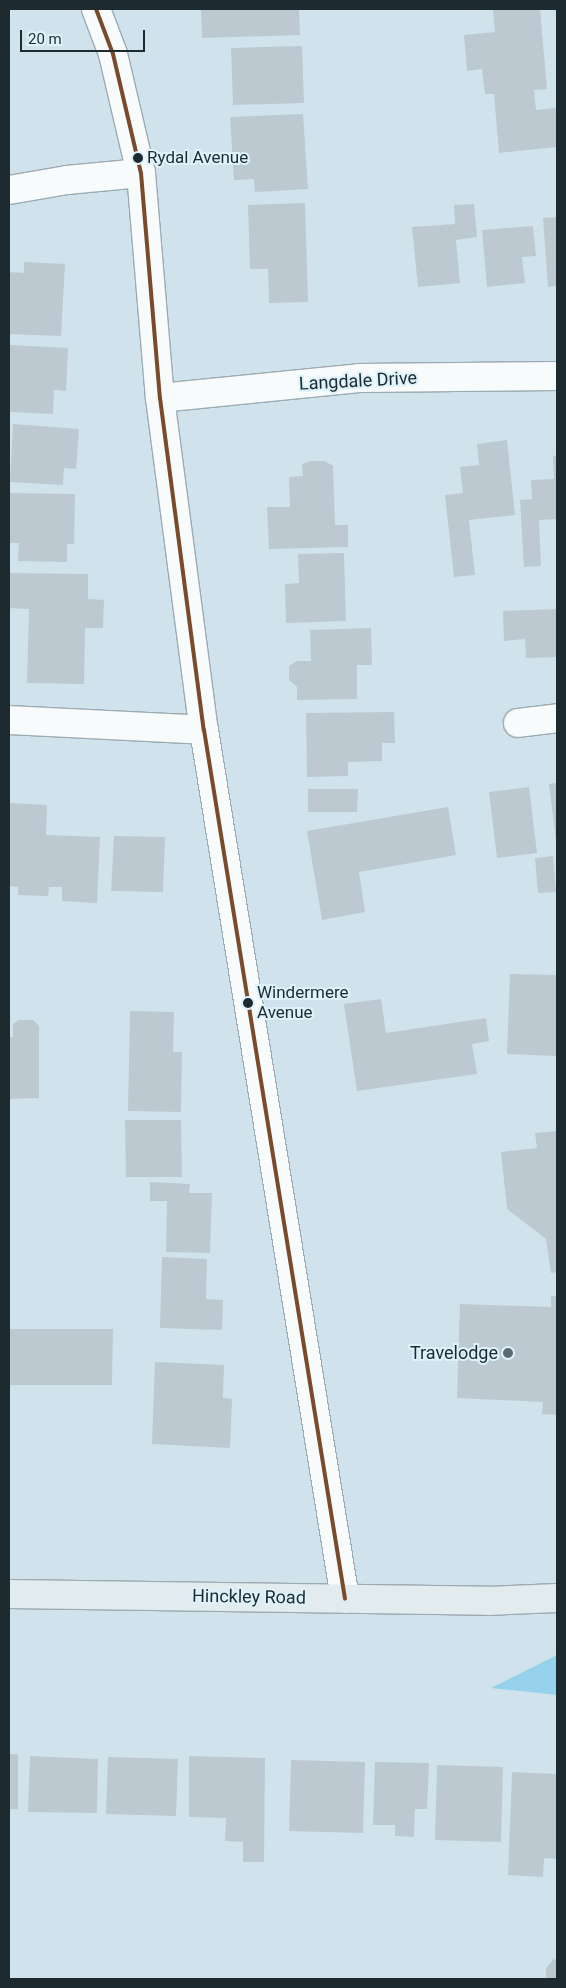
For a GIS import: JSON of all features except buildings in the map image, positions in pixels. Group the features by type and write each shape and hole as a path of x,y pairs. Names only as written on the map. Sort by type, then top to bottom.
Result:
{"main road":[{"name":"Hinckley Road","path":"9,1594 489,1601 557,1598"},
{"name":"Hinckley Road","path":"489,1601 557,1614"}],"street":[{"path":"96,9 113,54 141,173 160,398 204,730 345,1599"},
{"path":"9,190 67,180 141,173"},
{"name":"Langdale Drive","path":"160,398 359,378 557,376"},
{"path":"518,723 557,718"},
{"path":"9,720 204,730"}],"shaded area":[{"path":"557,1655 557,1695 491,1688"}],"transit line":[{"path":"96,9 113,54 141,173 160,398 204,730 345,1599"}],"place":[{"name":"Rydal Avenue","path":"138,158"},
{"name":"Windermere Avenue","path":"248,1003"},
{"name":"Travelodge","path":"508,1353"}]}
